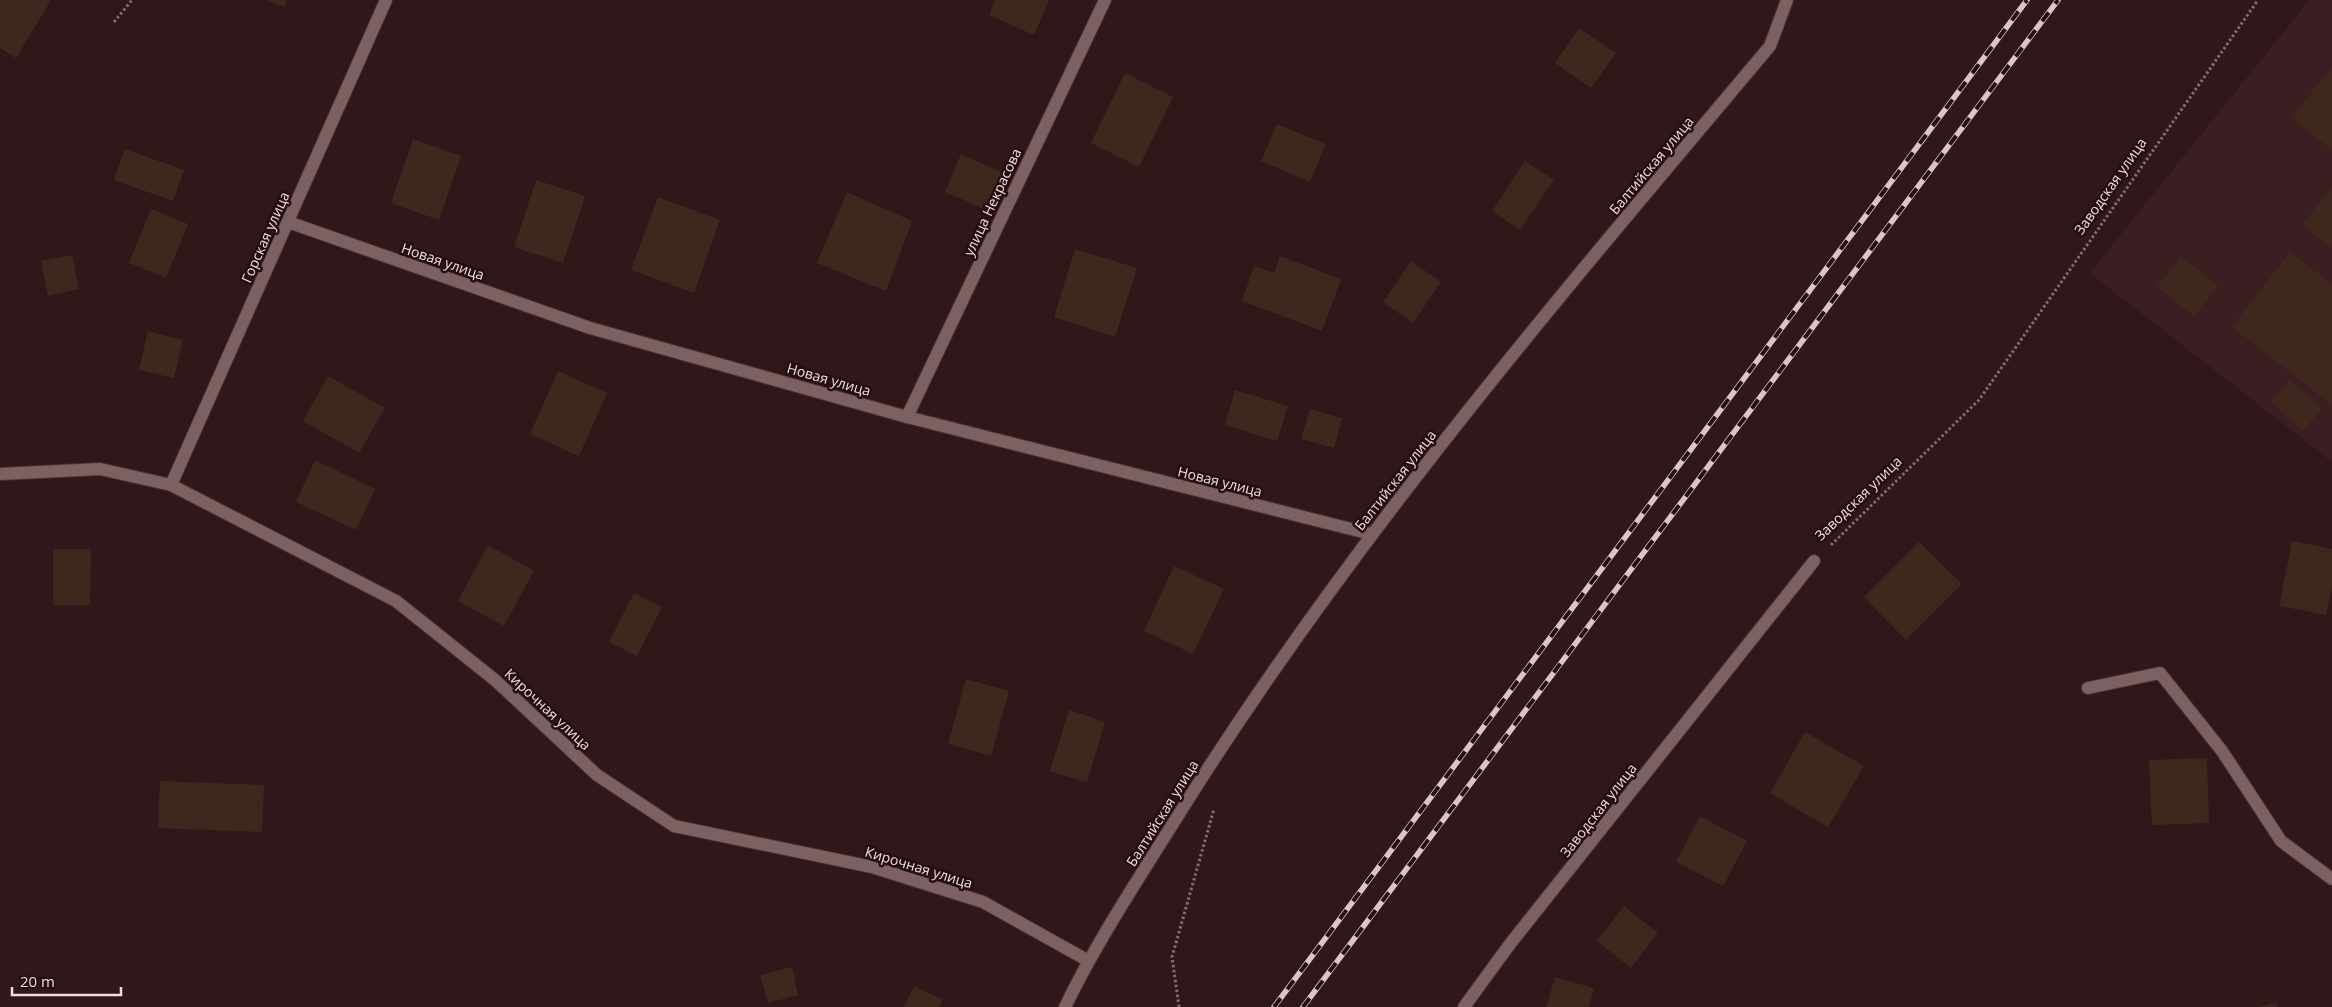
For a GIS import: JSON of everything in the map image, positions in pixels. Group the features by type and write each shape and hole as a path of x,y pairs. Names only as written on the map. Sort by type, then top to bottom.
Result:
{"street":[{"name":"Горская улица","path":"171,485 386,0"},
{"name":"улица Некрасова","path":"907,417 1105,0"},
{"name":"Балтийская улица","path":"1065,1007 1088,960 1234,726 1371,534 1568,287 1770,46 1787,0"},
{"name":"Новая улица","path":"288,222 590,328 907,417 1371,534"},
{"name":"Кирочная улица","path":"0,474 100,469 171,485 396,601 495,680 597,774 674,826 872,867 983,902 1088,960"},
{"name":"Заводская улица","path":"1464,1007 1510,944 1814,561"},
{"path":"2088,688 2160,673 2222,751 2281,841 2332,879"}],"path":[{"path":"114,22 132,0"},
{"name":"Заводская улица","path":"1814,561 1979,400 2258,0"},
{"path":"1179,1007 1172,957 1217,801"}],"shaded area":[{"path":"2309,0 2332,0 2332,462 2090,273"}],"building":[{"path":"0,0 51,0 16,58 0,48"},
{"path":"267,0 287,0 284,7"},
{"path":"995,0 1049,0 1034,35 989,15"},
{"path":"1579,28 1616,53 1591,88 1555,63"},
{"path":"2332,67 2332,150 2291,118"},
{"path":"1125,73 1173,97 1139,167 1091,143"},
{"path":"1277,124 1326,144 1310,182 1261,161"},
{"path":"413,139 461,156 439,220 391,203"},
{"path":"125,149 184,170 173,201 114,180"},
{"path":"961,154 1003,173 987,210 945,192"},
{"path":"1525,161 1554,180 1520,230 1492,211"},
{"path":"536,180 585,196 563,263 514,247"},
{"path":"2332,187 2332,248 2302,225"},
{"path":"847,192 912,221 886,291 817,263"},
{"path":"658,197 720,220 694,293 631,270"},
{"path":"151,209 188,224 166,278 129,263"},
{"path":"1075,249 1137,268 1115,337 1054,317"},
{"path":"2290,252 2332,284 2332,405 2232,327"},
{"path":"72,255 79,289 48,296 41,261"},
{"path":"1280,256 1341,279 1322,331 1242,301 1254,266 1274,273"},
{"path":"2181,256 2218,286 2194,316 2157,287"},
{"path":"1411,261 1441,282 1413,323 1383,302"},
{"path":"148,331 183,340 174,378 139,370"},
{"path":"558,371 607,393 579,456 530,434"},
{"path":"328,376 385,408 359,453 303,421"},
{"path":"2290,380 2322,409 2302,431 2270,401"},
{"path":"1235,390 1288,406 1277,441 1225,425"},
{"path":"1310,409 1342,418 1334,448 1301,439"},
{"path":"315,460 375,489 356,530 296,502"},
{"path":"2292,541 2332,549 2332,587 2326,615 2279,606"},
{"path":"1919,542 1962,584 1906,640 1864,597"},
{"path":"488,545 534,571 504,626 458,601"},
{"path":"53,549 91,549 90,605 53,605"},
{"path":"1174,566 1224,589 1193,654 1144,631"},
{"path":"634,593 662,607 637,656 609,642"},
{"path":"966,679 1009,691 991,756 948,744"},
{"path":"1069,710 1105,722 1087,783 1050,771"},
{"path":"1805,732 1864,766 1828,827 1770,793"},
{"path":"2207,758 2209,823 2152,825 2149,760"},
{"path":"160,781 264,785 262,832 158,828"},
{"path":"1700,816 1747,841 1723,886 1676,862"},
{"path":"1624,906 1658,933 1631,968 1597,941"},
{"path":"792,967 798,995 768,1003 760,975"},
{"path":"1555,977 1594,988 1589,1007 1546,1007"},
{"path":"914,986 943,1000 939,1007 904,1007"},
{"path":"2276,1003 2277,1007 2260,1007 2260,1006"}],"railway":[{"path":"1274,1007 2027,0"},
{"path":"1303,1007 2058,0"}]}
